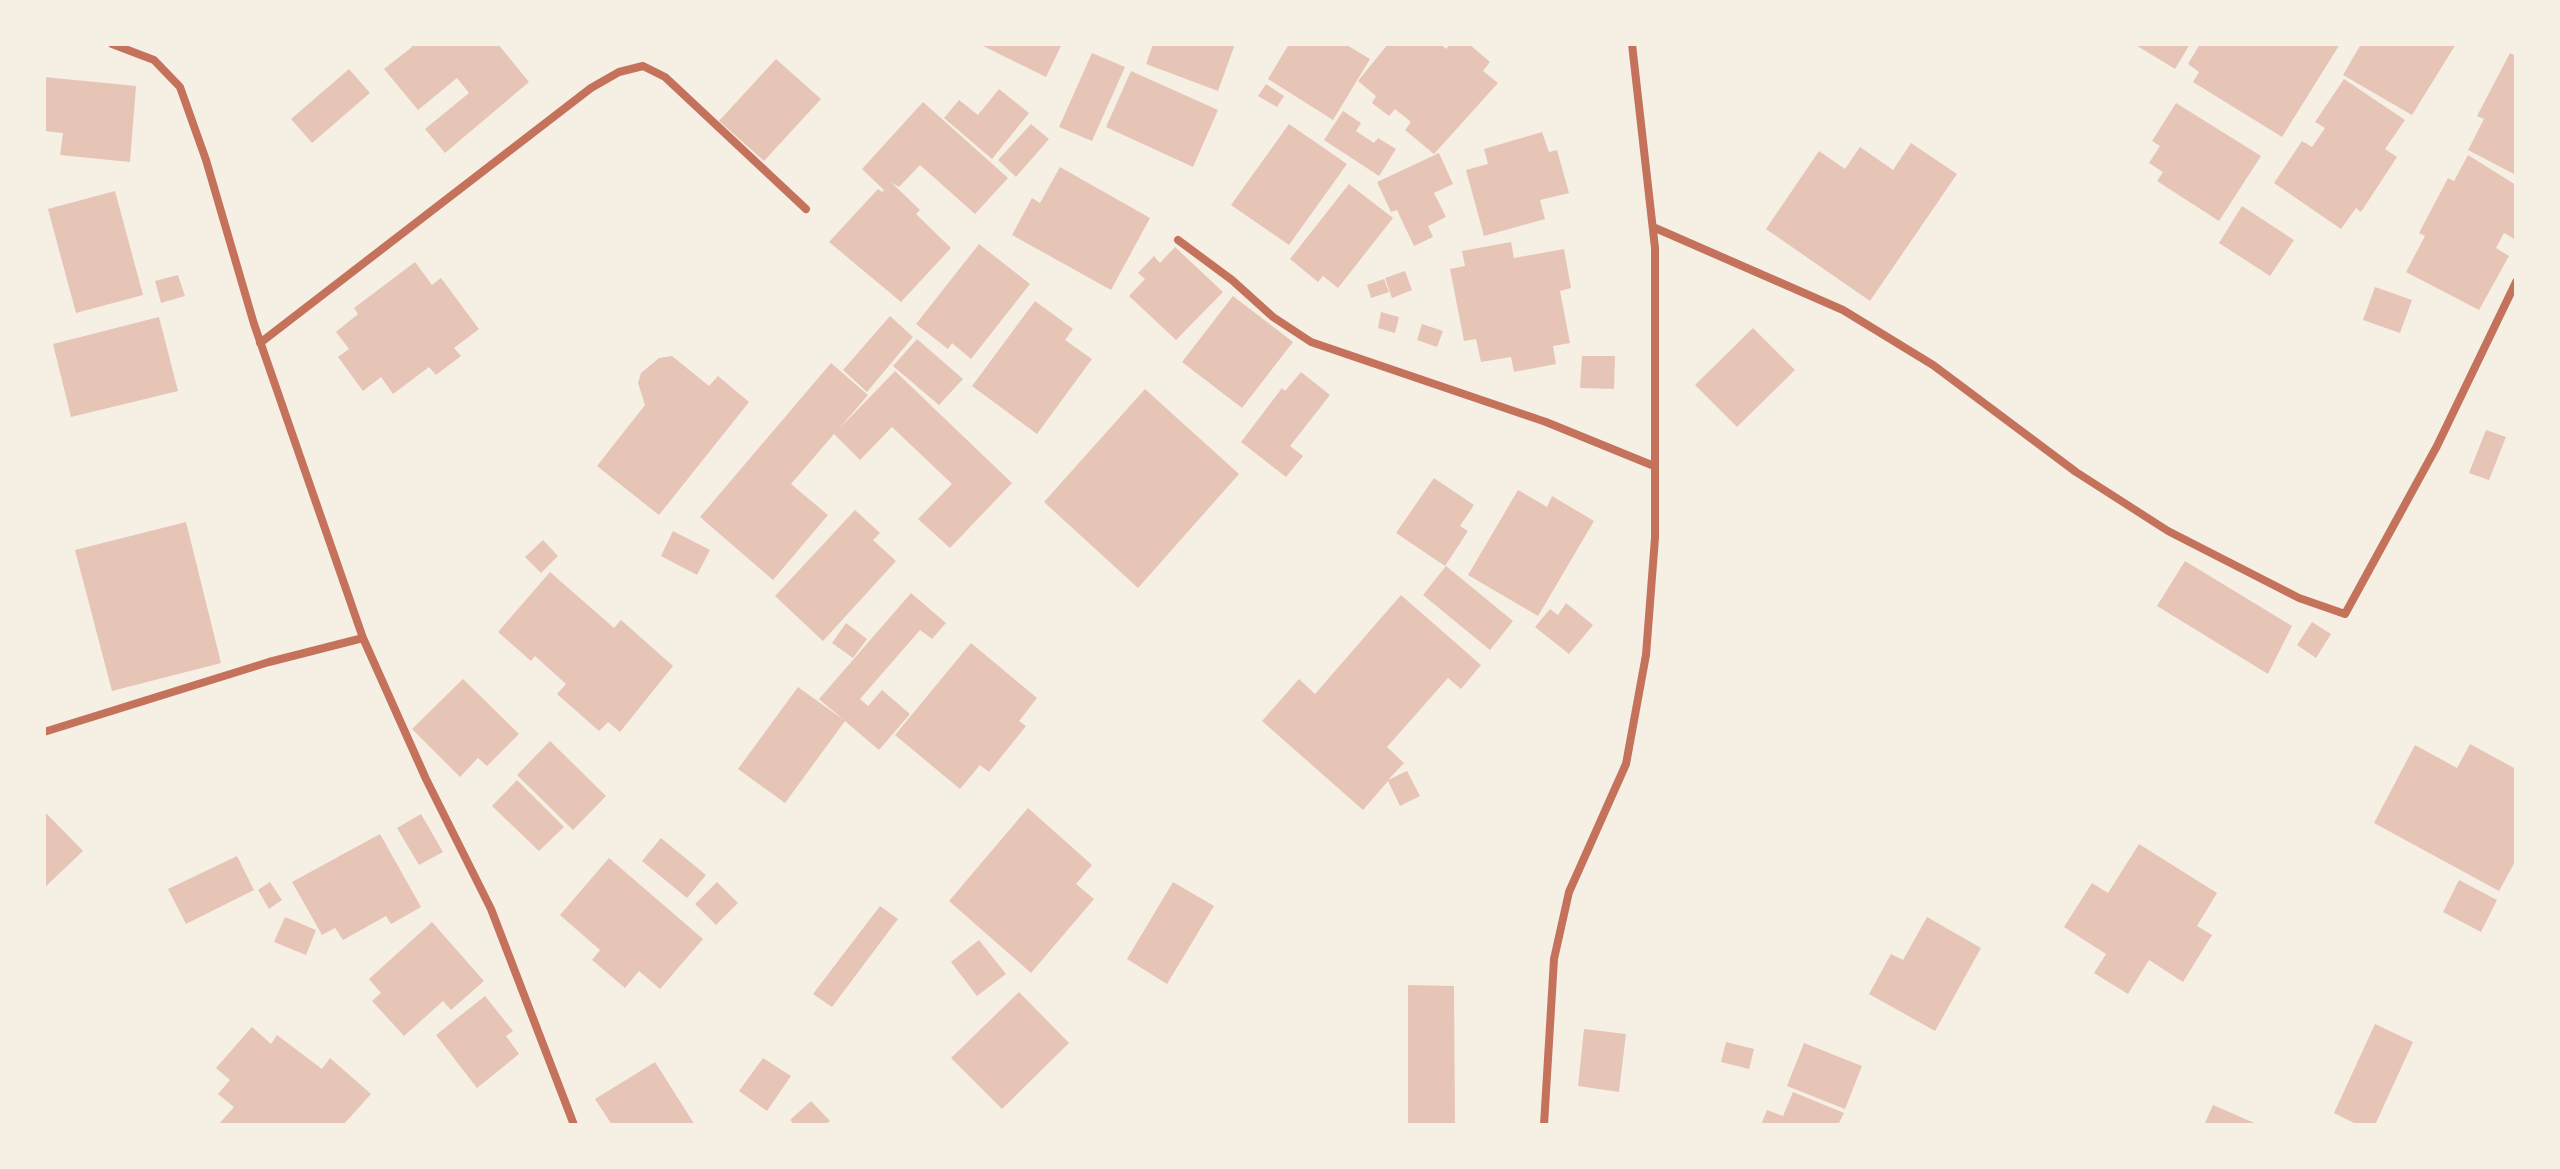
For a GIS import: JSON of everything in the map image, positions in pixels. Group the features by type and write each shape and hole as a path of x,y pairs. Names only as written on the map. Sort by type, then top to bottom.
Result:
{"street":[{"path":"112,44 154,60 180,87 206,160 260,343 363,638 426,779 491,909 574,1125"},
{"path":"1544,1125 1554,959 1566,906 1626,764 1646,655 1655,538 1653,227 1632,44"},
{"path":"260,343 591,88 619,72 643,66 665,77 806,209"},
{"path":"1653,227 1843,310 1933,365 2076,472 2168,531 2299,598 2345,614 2437,446 2516,282"},
{"path":"1178,240 1232,280 1273,317 1311,342 1546,422 1654,466"},
{"path":"44,732 269,662 363,638"}],"building":[{"path":"410,44 498,44 529,82 445,153 425,129 469,93 457,78 418,110 384,69 412,47"},
{"path":"979,44 1062,44 1046,77"},
{"path":"1153,44 1235,44 1218,91 1146,64"},
{"path":"1289,44 1345,44 1370,59 1333,120 1268,79"},
{"path":"1388,44 1441,44 1446,49 1450,44 1469,44 1490,62 1483,71 1498,83 1434,154 1405,130 1411,122 1395,109 1389,116 1372,103 1376,96 1358,81"},
{"path":"2134,44 2190,44 2175,69"},
{"path":"2200,44 2340,44 2282,137 2193,82 2199,72 2188,64"},
{"path":"2361,44 2456,44 2412,115 2343,75"},
{"path":"1092,53 1125,67 1092,141 1059,127"},
{"path":"2510,53 2516,56 2516,175 2468,150 2484,119 2477,116"},
{"path":"776,59 821,99 764,161 719,121"},
{"path":"349,69 370,93 312,143 291,119"},
{"path":"1131,71 1218,110 1193,167 1106,127"},
{"path":"44,77 136,86 130,162 60,155 63,133 44,131"},
{"path":"2344,79 2405,120 2385,149 2397,157 2361,212 2356,208 2341,229 2274,183 2302,141 2312,147 2325,128 2315,122"},
{"path":"1266,84 1284,96 1277,107 1258,96"},
{"path":"999,89 1029,113 992,159 944,118 959,100 978,115"},
{"path":"923,102 1008,178 975,214 920,165 899,187 891,182 920,210 916,214 951,248 901,302 829,242 878,189 884,190 862,169"},
{"path":"2176,103 2261,156 2219,221 2157,181 2163,172 2149,163 2160,146 2152,141"},
{"path":"1343,111 1361,123 1356,131 1374,143 1378,138 1396,149 1379,176 1324,140"},
{"path":"1031,124 1049,139 1016,177 998,160"},
{"path":"1289,124 1347,164 1289,245 1231,205"},
{"path":"1542,132 1549,152 1557,150 1569,193 1540,200 1545,219 1484,236 1466,170 1488,164 1484,149"},
{"path":"1911,143 1957,174 1870,301 1766,229 1819,151 1845,169 1860,147 1893,170"},
{"path":"1439,153 1453,184 1434,193 1446,217 1428,226 1433,237 1414,246 1397,210 1391,212 1377,182"},
{"path":"2468,155 2516,185 2516,240 2504,233 2496,248 2509,256 2479,310 2406,272 2425,236 2419,233 2448,178 2454,181"},
{"path":"1060,167 1150,218 1111,290 1012,235 1032,198 1040,203"},
{"path":"1349,184 1393,218 1338,288 1323,276 1318,282 1290,259"},
{"path":"115,191 143,295 76,313 48,209"},
{"path":"2242,206 2294,240 2270,276 2219,243"},
{"path":"1511,242 1514,258 1564,249 1571,288 1560,291 1570,343 1553,346 1556,364 1514,372 1511,357 1481,362 1476,339 1464,341 1450,269 1465,266 1462,251"},
{"path":"979,244 1030,284 971,359 952,343 948,349 916,324"},
{"path":"1175,247 1223,292 1176,340 1129,296 1145,279 1138,273 1154,256 1160,263"},
{"path":"415,262 432,285 441,278 479,329 454,348 461,356 436,375 429,367 393,394 381,377 363,391 338,357 349,349 336,332 358,314 354,308"},
{"path":"1405,271 1412,290 1392,298 1385,278"},
{"path":"178,275 185,296 161,303 155,281"},
{"path":"1384,279 1389,292 1371,298 1367,285"},
{"path":"2375,287 2412,300 2400,333 2363,320"},
{"path":"1233,296 1293,342 1242,408 1182,362"},
{"path":"1035,301 1073,329 1065,340 1092,359 1037,434 972,386"},
{"path":"1381,312 1399,317 1395,333 1378,328"},
{"path":"890,316 913,337 867,392 843,370"},
{"path":"159,317 178,391 71,417 53,344"},
{"path":"1422,324 1443,331 1437,347 1417,340"},
{"path":"1753,328 1795,370 1737,427 1695,385"},
{"path":"917,339 963,379 939,405 893,366"},
{"path":"672,356 709,386 718,376 749,402 659,515 597,466 645,405 638,383 641,373 659,358"},
{"path":"1582,356 1615,356 1614,389 1580,388"},
{"path":"831,363 868,395 838,430 895,371 1012,483 950,548 918,519 952,484 892,427 860,460 834,434 791,484 828,515 773,580 700,517"},
{"path":"1301,372 1330,395 1290,446 1303,456 1286,477 1241,442 1282,388 1285,391"},
{"path":"1145,389 1239,474 1138,588 1044,502"},
{"path":"2486,430 2506,437 2489,480 2469,473"},
{"path":"1434,478 1474,505 1460,526 1468,531 1445,566 1396,533"},
{"path":"1518,490 1547,507 1552,496 1594,521 1538,616 1468,575"},
{"path":"855,510 880,533 873,540 896,561 823,641 775,596"},
{"path":"186,522 221,663 112,691 75,550"},
{"path":"673,531 710,550 697,575 661,556"},
{"path":"543,540 558,556 541,573 525,557"},
{"path":"2185,561 2292,626 2268,674 2157,606"},
{"path":"1446,566 1513,621 1490,650 1423,595"},
{"path":"550,572 614,628 621,620 673,666 620,732 608,722 599,731 557,694 566,684 535,656 531,661 498,632"},
{"path":"911,593 946,623 932,639 920,630 860,699 868,706 882,690 910,714 879,750 819,699"},
{"path":"1401,595 1481,665 1461,689 1448,678 1387,747 1404,763 1388,780 1407,771 1420,796 1400,806 1388,781 1363,810 1262,721 1299,679 1315,694"},
{"path":"1566,603 1593,625 1569,654 1535,627 1550,609 1558,615"},
{"path":"2312,622 2331,634 2316,658 2297,645"},
{"path":"846,623 867,639 853,658 832,643"},
{"path":"971,643 1037,698 1019,721 1026,726 989,772 980,765 960,789 895,735"},
{"path":"463,679 519,734 487,766 478,758 460,777 412,729"},
{"path":"798,687 845,721 785,803 738,769"},
{"path":"550,741 606,796 573,830 517,775"},
{"path":"2470,744 2516,769 2516,860 2499,891 2374,823 2415,745 2457,768"},
{"path":"517,780 564,827 539,851 492,806"},
{"path":"1028,808 1092,865 1076,884 1094,899 1031,973 949,901"},
{"path":"44,811 83,851 44,888"},
{"path":"421,814 443,852 419,865 397,828"},
{"path":"380,834 421,907 391,924 386,916 343,940 335,928 322,935 292,882"},
{"path":"661,838 706,875 687,898 642,861"},
{"path":"2139,844 2217,893 2197,926 2212,935 2183,982 2149,960 2128,994 2094,973 2106,954 2064,927 2092,883 2108,893"},
{"path":"237,856 254,890 186,924 168,889"},
{"path":"609,858 703,939 660,989 639,971 625,988 592,960 600,950 560,915"},
{"path":"2459,880 2497,900 2481,932 2443,912"},
{"path":"270,882 282,900 269,909 258,890"},
{"path":"717,882 738,903 716,925 695,904"},
{"path":"1173,882 1214,906 1167,984 1127,959"},
{"path":"880,906 898,919 832,1007 813,994"},
{"path":"285,917 316,930 306,955 274,942"},
{"path":"1927,917 1981,948 1935,1031 1869,994 1891,954 1903,960"},
{"path":"432,922 484,981 451,1010 443,1001 404,1036 372,1001 381,993 369,979"},
{"path":"979,940 1006,974 977,996 951,962"},
{"path":"1408,985 1454,986 1455,1125 1408,1125"},
{"path":"1019,992 1069,1043 1002,1109 951,1058"},
{"path":"485,996 513,1031 506,1036 519,1054 477,1088 436,1035"},
{"path":"2375,1024 2413,1042 2375,1125 2358,1125 2334,1113"},
{"path":"252,1027 271,1044 277,1035 322,1069 330,1058 371,1094 343,1125 218,1125 234,1107 218,1094 230,1080 216,1068"},
{"path":"1584,1029 1626,1034 1619,1092 1578,1086"},
{"path":"1726,1042 1754,1049 1749,1069 1721,1062"},
{"path":"1804,1043 1862,1066 1845,1109 1787,1086"},
{"path":"763,1058 791,1076 767,1111 739,1091"},
{"path":"655,1062 695,1125 612,1125 595,1099"},
{"path":"1793,1092 1844,1113 1838,1125 1761,1125 1767,1110 1783,1116"},
{"path":"811,1101 830,1121 825,1125 795,1125 790,1120"},
{"path":"2213,1105 2259,1125 2204,1125"}]}
